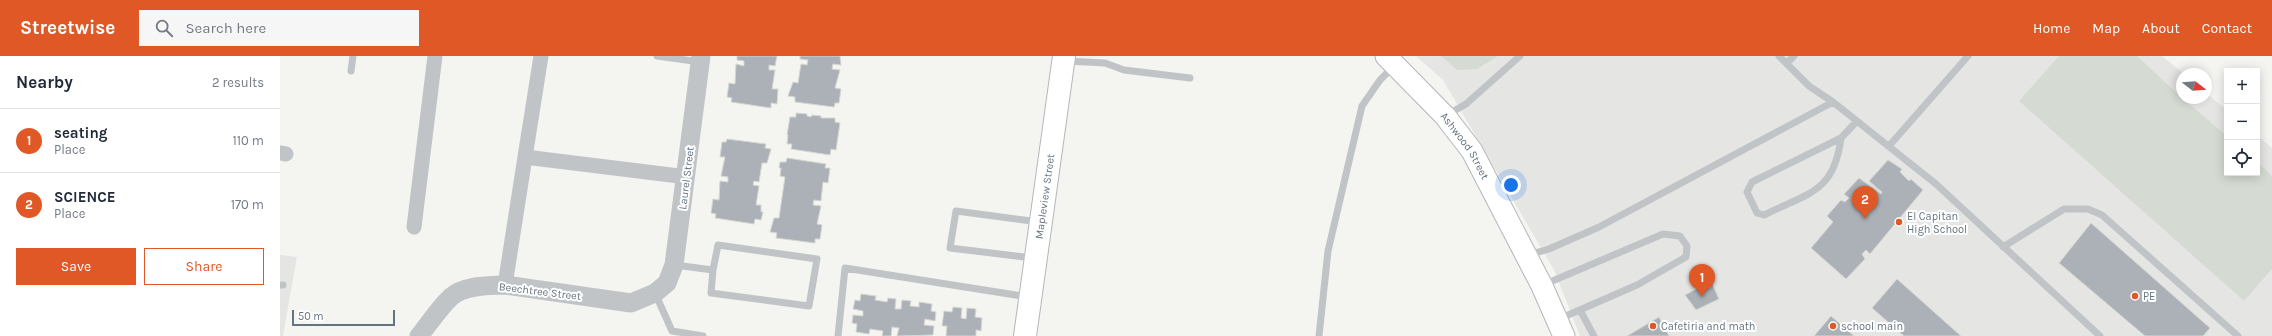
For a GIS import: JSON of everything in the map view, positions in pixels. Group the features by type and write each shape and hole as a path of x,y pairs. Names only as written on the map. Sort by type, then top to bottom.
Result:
{"main road":[{"name":"Mapleview Street","path":"1025,336 1064,58"},
{"name":"Ashwood Street","path":"1391,60 1445,116 1472,151 1542,286 1561,328"}],"street":[{"path":"414,227 435,56"},
{"path":"505,285 541,56"},
{"name":"Laurel Street","path":"655,293 668,283 674,265 687,177 700,59"},
{"path":"525,156 687,177"},
{"name":"Beechtree Street","path":"419,336 451,297 462,291 486,286 505,285 632,303 655,293"}],"lane":[{"path":"351,71 353,56"},
{"path":"657,56 700,59"},
{"path":"1445,116 1466,104 1520,56"},
{"path":"1779,56 1809,86 1834,102 1936,184 2100,336"},
{"path":"1787,63 1794,56"},
{"path":"1889,146 1968,56"},
{"path":"1064,58 1105,63 1124,70 1190,78"},
{"path":"1319,336 1328,251 1362,106 1380,80 1391,60"},
{"path":"1526,256 1549,249 1599,227 1834,102"},
{"path":"1841,138 1836,165 1826,181 1818,189 1764,214 1757,213 1747,192 1752,182 1841,138 1857,121"},
{"path":"2003,247 2064,209 2088,209 2102,215 2238,336"},
{"path":"1036,259 950,248 956,211 1041,222"},
{"path":"1542,286 1648,239 1663,234 1680,236 1687,246 1686,257 1637,285 1580,310 1561,328"},
{"path":"718,245 817,259 810,306 711,293 713,270 718,245"},
{"path":"674,265 713,270"},
{"path":"838,336 845,268 1030,298"},
{"path":"655,293 671,334 704,336"},
{"path":"1580,310 1594,336"}],"shaded area":[{"name":"El Capitan High School","path":"1416,56 2162,56 2177,68 2176,104 2212,104 2212,98 2224,108 2224,176 2260,176 2260,138 2272,148 2272,336 1580,336 1554,270 1443,80"},
{"path":"1441,56 1498,56 1477,69 1457,70"},
{"path":"2059,56 2137,56 2176,92 2176,104 2189,104 2224,133 2224,176 2260,176 2260,165 2272,176 2272,269 2244,301 2019,101"},
{"path":"280,255 297,257 283,336 280,336"}],"building":[{"path":"737,56 777,56 775,66 769,65 769,70 775,70 772,89 778,89 777,104 771,103 771,108 731,102 732,98 727,97 729,83 735,84 736,64 744,66 744,61 737,60"},
{"path":"800,56 840,56 841,65 833,64 832,69 840,70 835,88 841,89 839,103 835,103 834,107 795,102 795,97 788,96 793,82 798,83 801,64 807,65 808,60 800,59"},
{"path":"796,113 807,114 807,116 811,117 812,115 821,116 821,118 835,118 835,122 840,123 836,150 831,149 830,155 791,149 792,144 787,144 787,135 790,117 796,117"},
{"path":"727,139 766,144 765,148 771,149 767,163 762,163 759,182 754,181 753,185 759,186 756,205 761,205 761,212 763,212 761,220 755,219 754,224 715,218 716,214 711,213 713,199 719,200 720,181 728,182 728,177 721,176 725,157 720,157 722,142 726,142"},
{"path":"787,158 826,164 825,168 830,168 828,183 823,182 821,201 814,200 813,205 821,206 817,224 822,225 820,239 815,239 815,243 776,238 777,233 770,232 774,218 779,218 785,177 780,176 780,162 786,162"},
{"path":"1888,160 1902,169 1900,172 1909,181 1911,179 1923,190 1870,254 1866,250 1862,254 1865,259 1846,279 1811,248 1833,222 1827,216 1841,200 1845,202 1849,198 1844,194 1859,178 1881,194 1882,192 1869,181"},
{"name":"PE","path":"2091,223 2210,328 2203,336 2145,336 2059,263"},
{"path":"1897,279 1961,336 1904,336 1872,308"},
{"path":"1711,281 1719,299 1696,310 1685,295"},
{"path":"861,294 876,296 875,300 887,302 888,298 896,299 895,309 901,309 902,300 911,301 910,306 919,307 919,302 932,304 931,311 936,312 935,321 925,319 924,325 934,326 933,335 897,336 899,328 892,327 891,336 882,336 883,331 870,329 869,334 856,332 857,324 852,323 853,315 863,316 863,311 853,309 855,300 860,301"},
{"path":"953,307 962,308 961,318 966,319 967,308 976,309 975,317 982,318 981,331 976,330 976,336 946,336 947,326 942,326 944,311 952,312"},
{"name":"school main","path":"1831,316 1854,336 1814,336"},
{"name":"Cafetiria and math","path":"1659,317 1669,336 1627,336"}],"place":[{"name":"SCIENCE","path":"1865,219"},
{"name":"El Capitan High School","path":"1899,222"},
{"name":"PE","path":"2135,296"},
{"name":"seating","path":"1702,297"},
{"name":"Cafetiria and math","path":"1653,326"},
{"name":"school main","path":"1833,326"}]}
